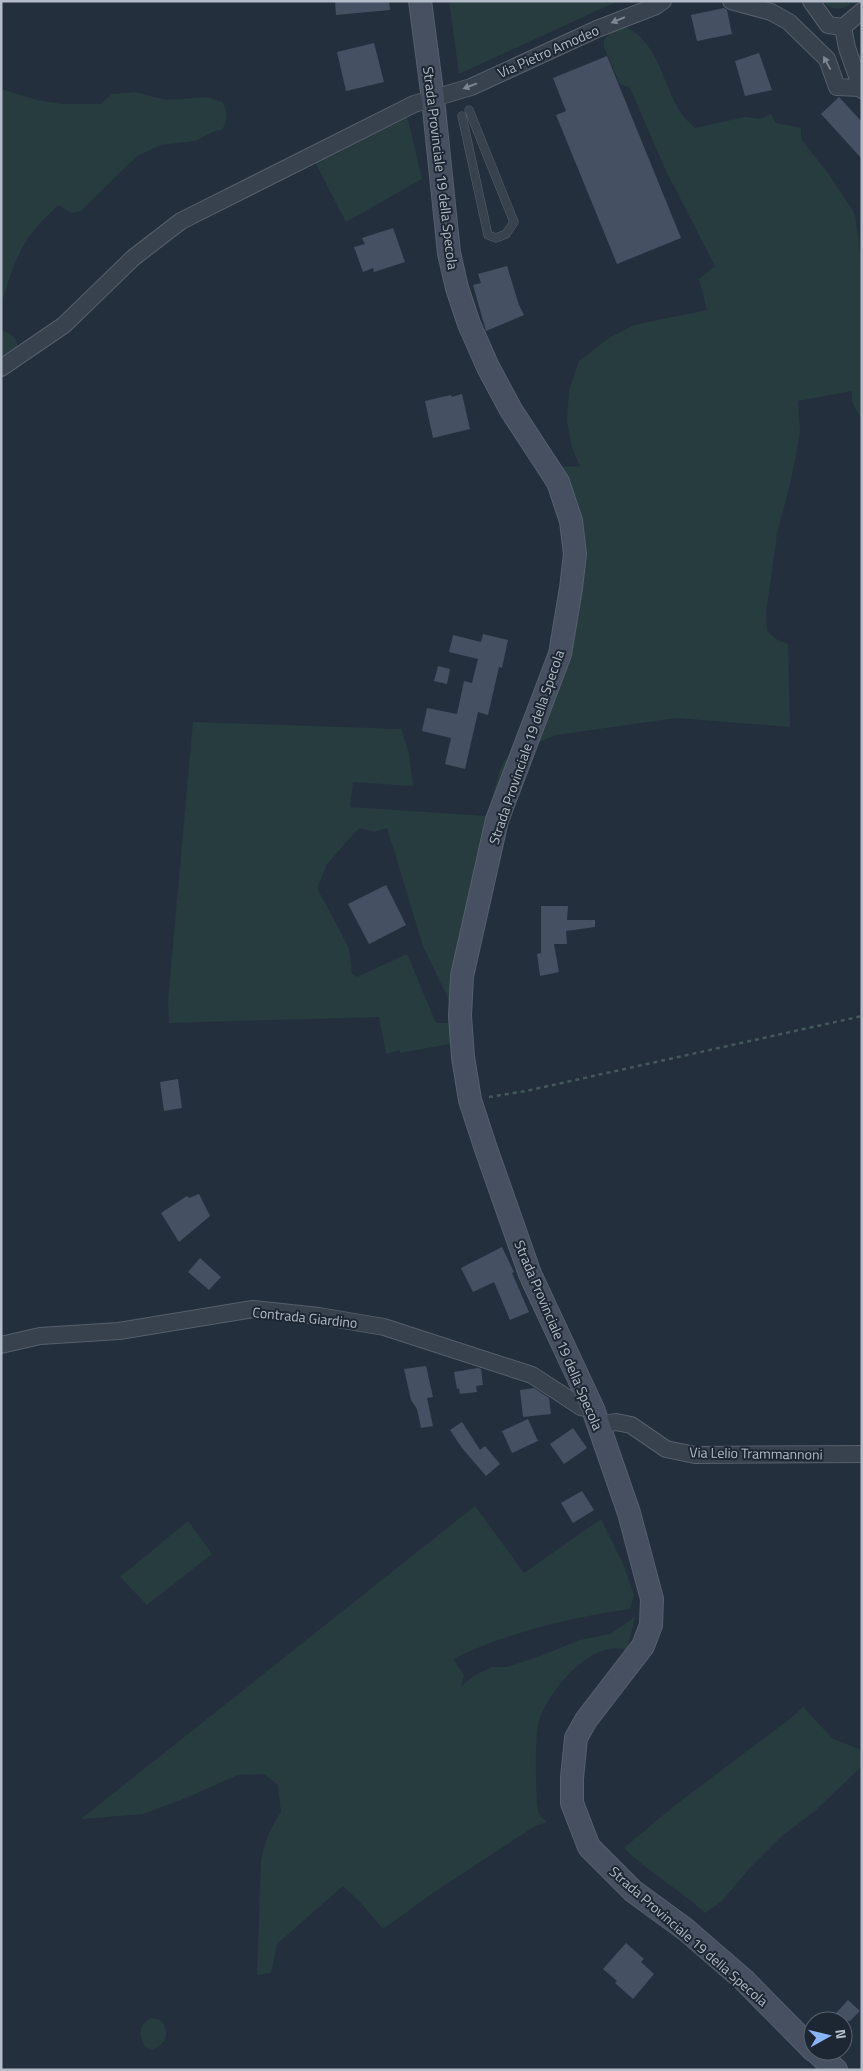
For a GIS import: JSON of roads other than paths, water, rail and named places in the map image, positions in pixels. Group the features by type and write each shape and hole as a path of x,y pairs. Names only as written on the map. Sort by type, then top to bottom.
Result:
{"main road":[{"name":"Strada Provinciale 19 della Specola","path":"420,1 433,99 449,253 457,288 469,324 488,367 511,410 558,482 571,521 575,554 560,654 497,820 462,976 460,1016 462,1057 470,1100 485,1146 530,1274 596,1417 629,1513 652,1599 652,1625 643,1646 586,1720 576,1738 572,1778 572,1803 589,1847 633,1891 685,1929 744,1980 803,2039"},
{"name":"Strada Provinciale 19 della Specola","path":"826,2061 836,2070"}],"street":[{"name":"Via Pietro Amodeo","path":"1,368 64,325 133,258 181,221 414,104 471,87 597,29 656,6 663,1"},
{"path":"731,1 771,12 789,22 827,59 838,87 861,89 842,27"},
{"path":"811,1 828,25 842,27 862,11"},
{"name":"Contrada Giardino","path":"1,1344 40,1336 118,1331 253,1309 319,1316 384,1327 532,1374 596,1417"},
{"name":"Via Lelio Trammannoni","path":"596,1417 632,1426 666,1449 695,1455 862,1454"}],"lane":[{"path":"462,116 488,235 496,238 506,234 514,222 469,110"}]}
